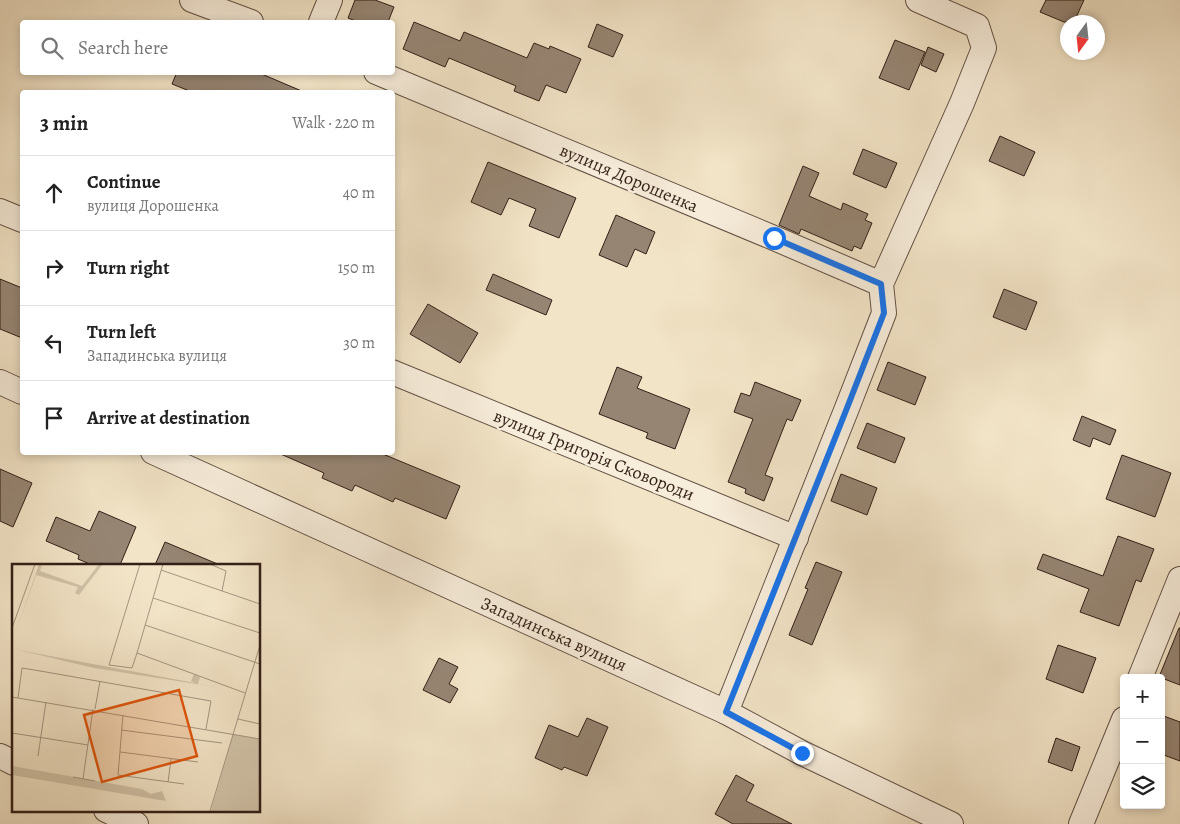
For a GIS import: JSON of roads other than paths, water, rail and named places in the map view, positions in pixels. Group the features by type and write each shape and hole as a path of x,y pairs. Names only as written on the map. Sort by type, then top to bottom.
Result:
{"street":[{"path":"192,0 246,20"},
{"path":"322,20 330,0"},
{"path":"726,712 884,313 881,284 962,103 984,48 977,26 918,0"},
{"name":"вулиця Дорошенка","path":"383,75 881,284"},
{"path":"0,211 20,219"},
{"name":"вулиця Григорія Сковороди","path":"395,373 796,538"},
{"path":"0,382 20,391"},
{"name":"Западинська вулиця","path":"160,455 726,712 802,753 951,824"},
{"path":"1142,674 1180,579"},
{"path":"1081,824 1124,719"},
{"path":"0,756 12,762"},
{"path":"110,812 136,824"}]}
